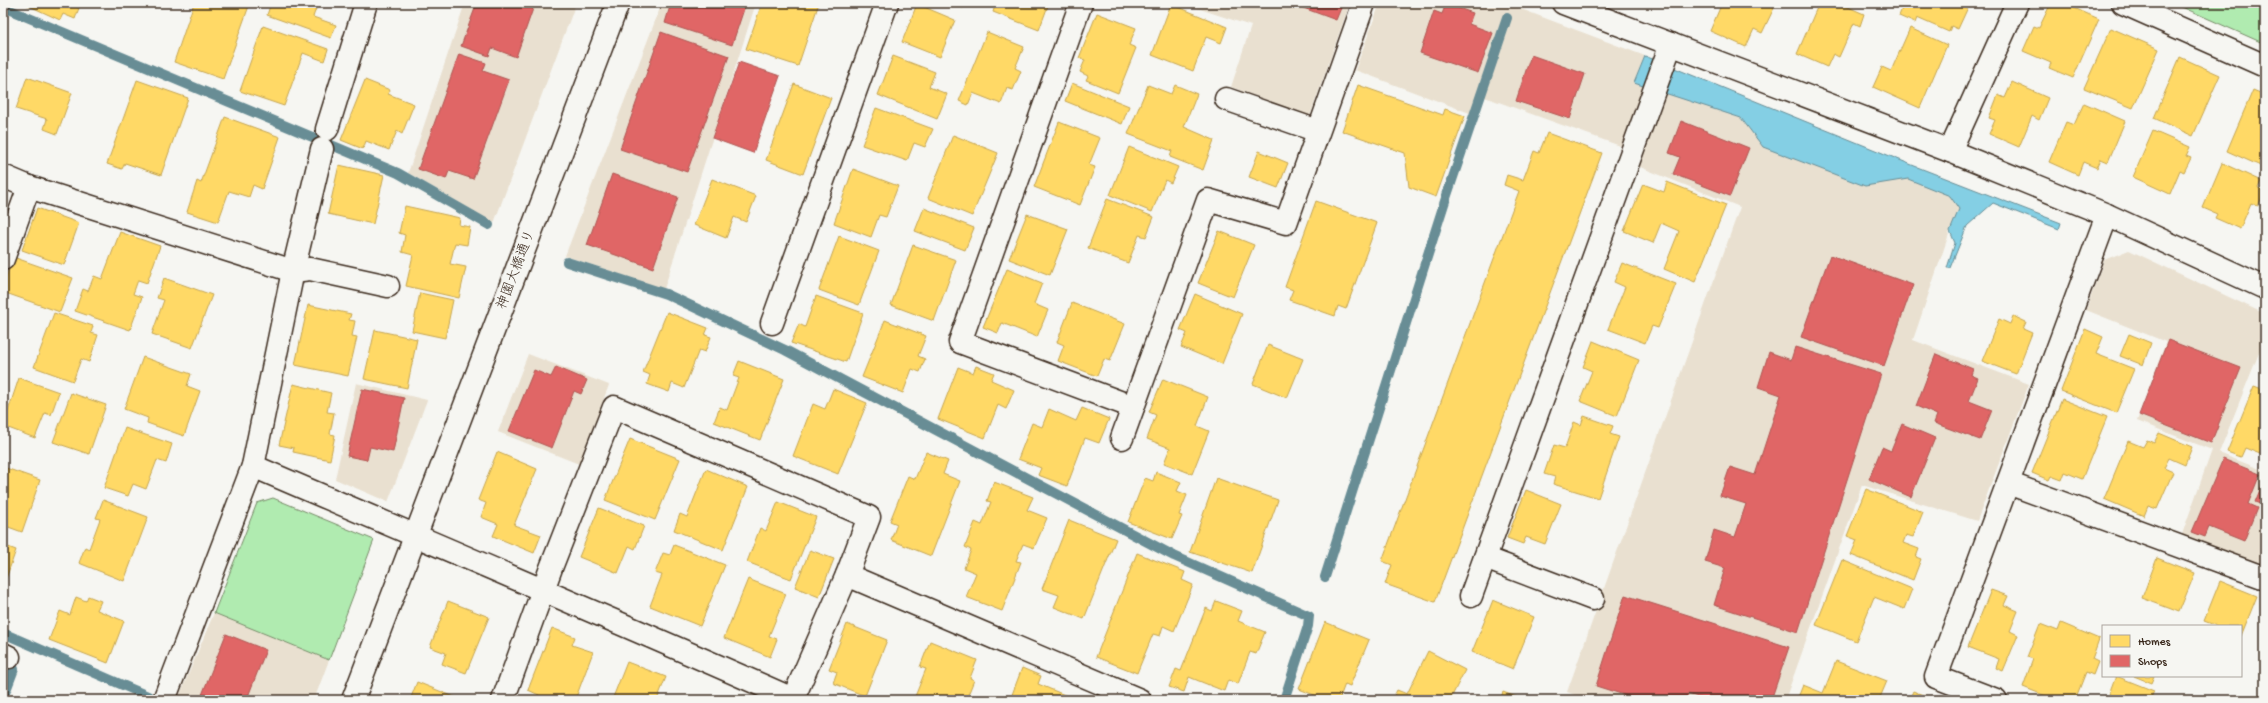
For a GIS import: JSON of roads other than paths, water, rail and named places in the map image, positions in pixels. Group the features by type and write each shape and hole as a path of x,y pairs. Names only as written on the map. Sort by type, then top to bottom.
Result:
{"street":[{"path":"166,696 253,466 293,271 325,139 366,3"},
{"name":"神園大橋通り","path":"354,700 618,3"},
{"path":"772,322 887,3"},
{"path":"1081,3 960,342 1133,406"},
{"path":"1122,438 1208,200 1286,223 1364,3"},
{"path":"1563,3 1669,52 1950,151 2107,215 2265,288"},
{"path":"1950,151 2017,3"},
{"path":"2123,3 2265,66"},
{"path":"1471,596 1669,52"},
{"path":"1226,99 1318,131"},
{"path":"3,176 29,187 293,271 310,270 388,286"},
{"path":"3,259 29,187"},
{"path":"1996,700 1936,677 2107,215"},
{"path":"253,466 544,590 794,700 847,575 869,517 614,407 544,590 503,700"},
{"path":"2008,483 2265,578"},
{"path":"1485,558 1593,599"},
{"path":"847,575 1140,700"}],"water":[{"path":"1645,56 1912,165 2061,223 2059,229 1993,203 1967,226 1950,268 1947,268 1955,243 1950,231 1959,209 1950,196 1908,179 1865,186 1763,147 1741,118 1634,83"}],"waterway":[{"path":"3,7 398,173 489,225"},
{"path":"1325,577 1444,204 1507,18"},
{"path":"567,262 666,294 785,350 1174,556 1309,616 1308,626 1284,700"},
{"path":"3,633 157,700"},
{"path":"3,698 14,669"}]}
